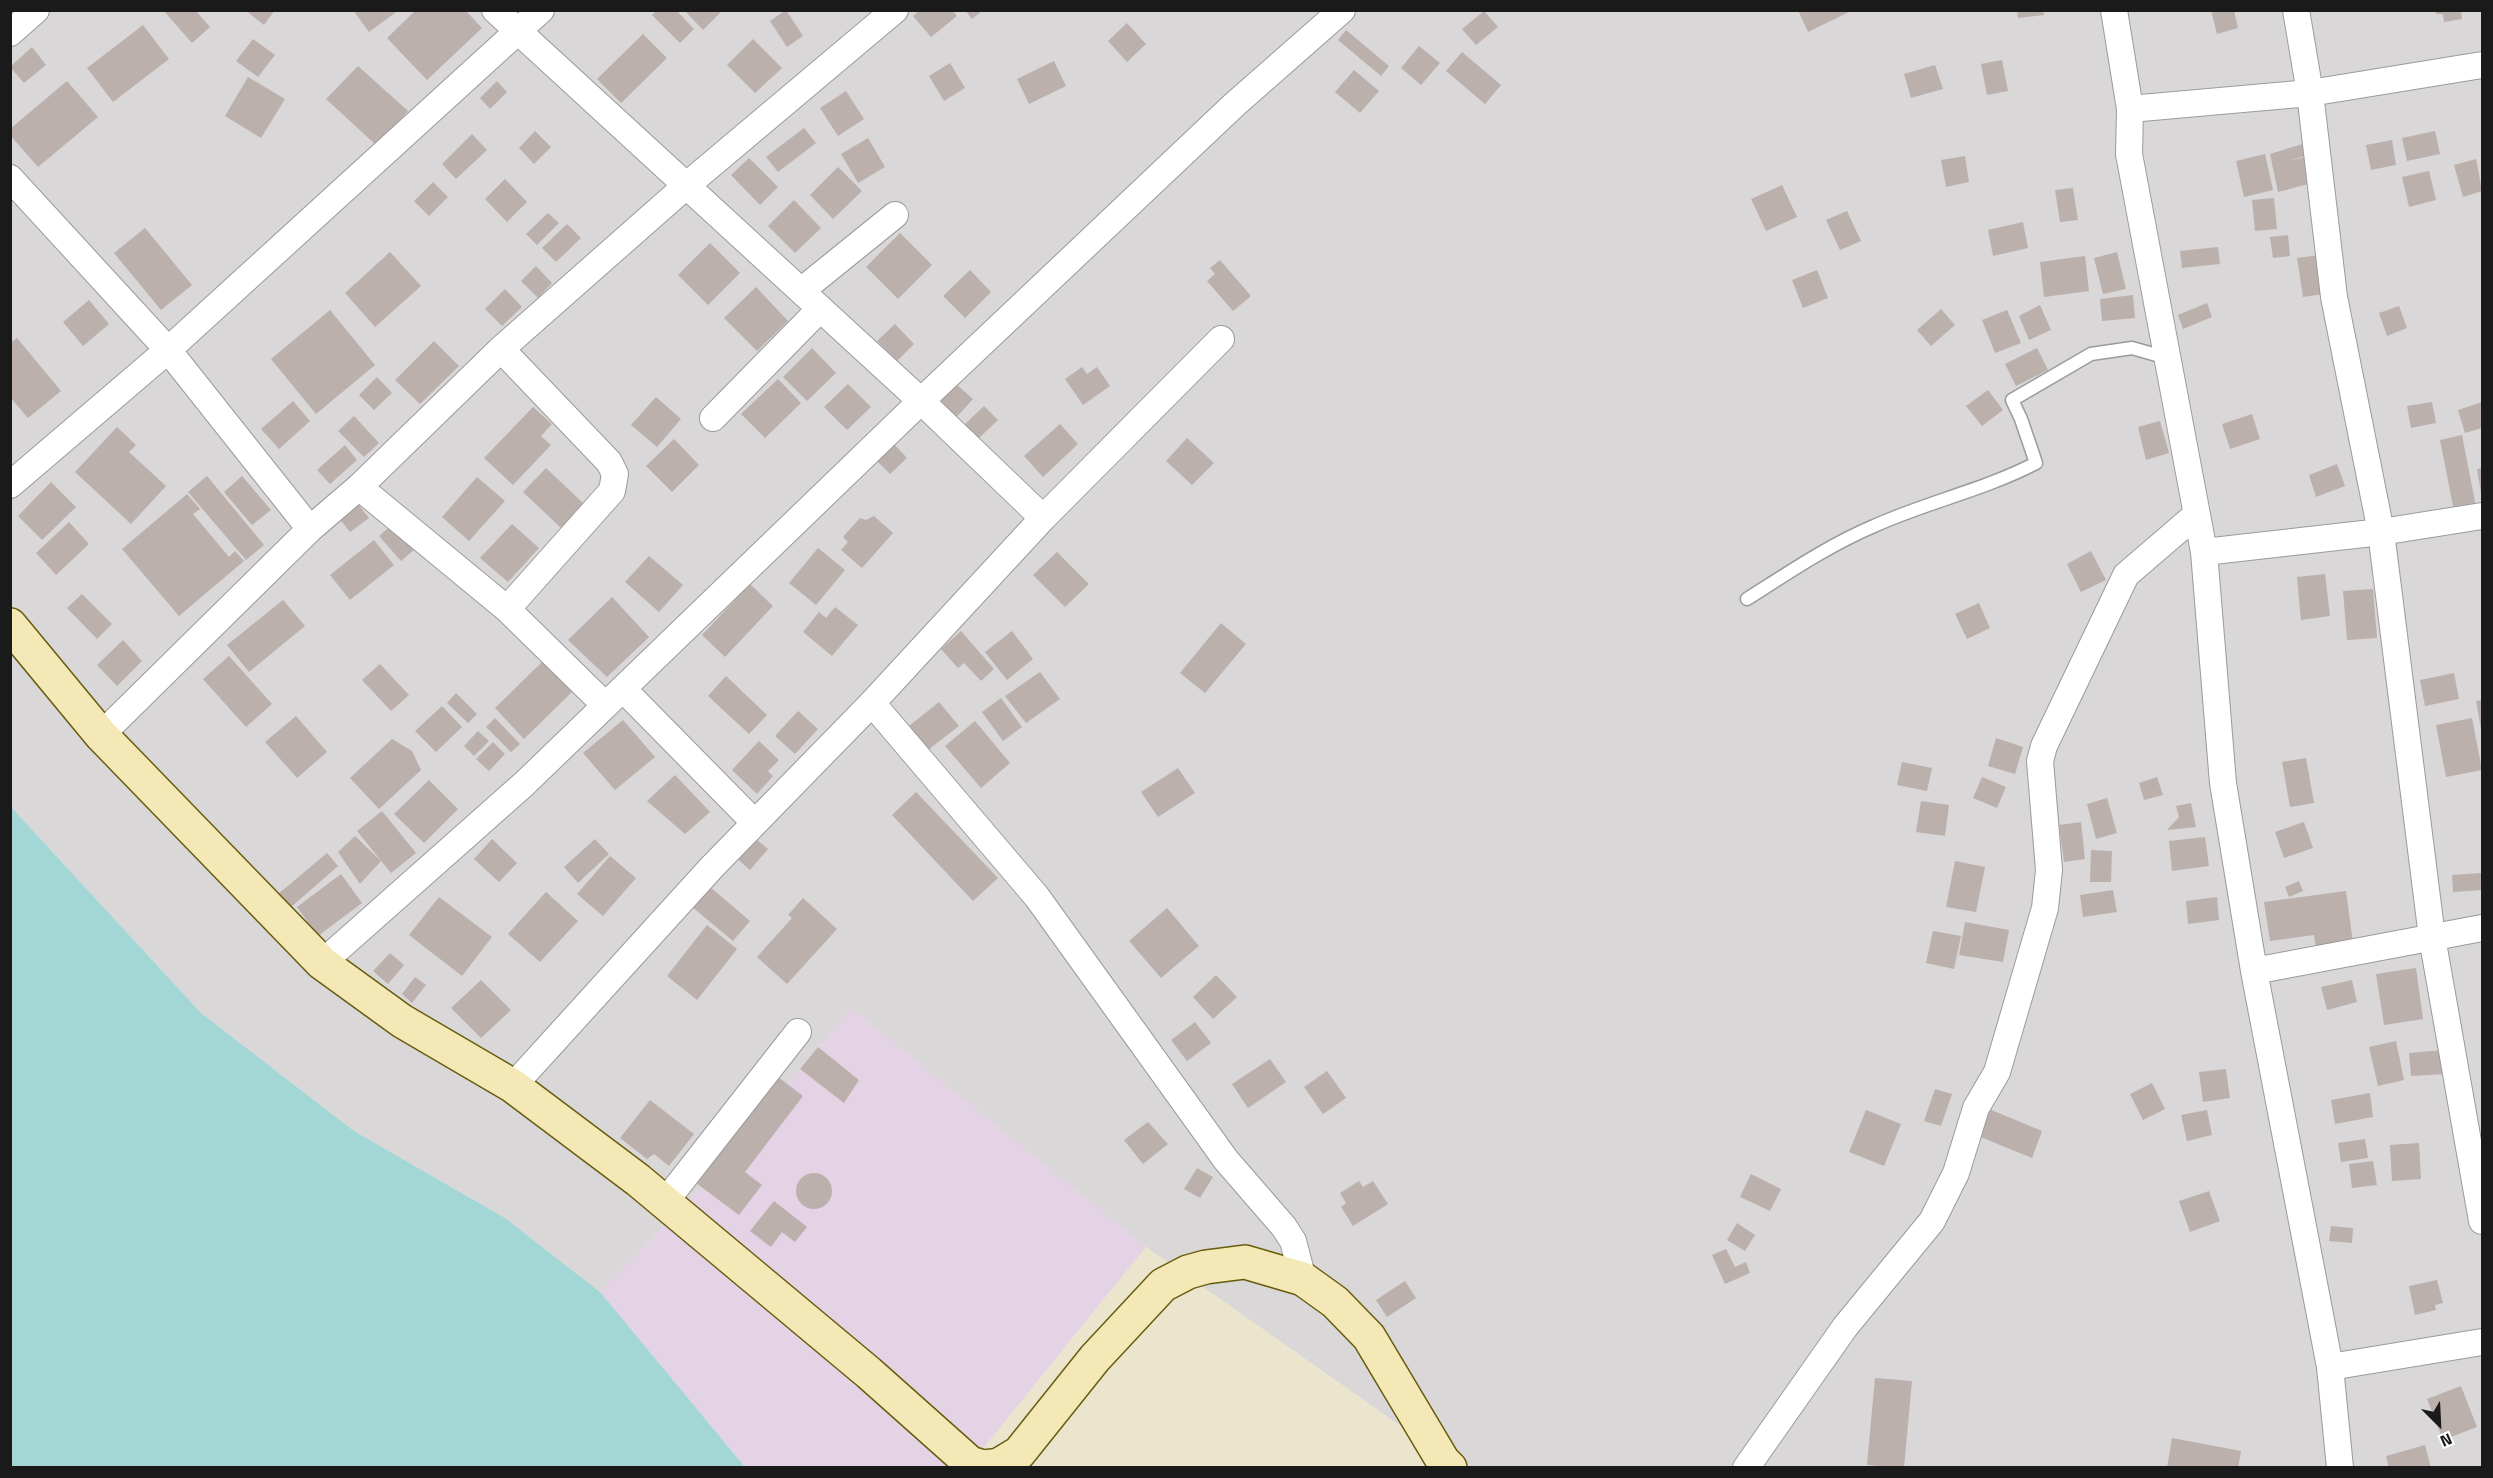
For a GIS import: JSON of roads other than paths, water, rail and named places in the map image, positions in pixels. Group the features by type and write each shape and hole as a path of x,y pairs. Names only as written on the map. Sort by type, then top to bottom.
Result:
{"street":[{"path":"10,33 36,10"},
{"path":"495,10 921,400 1043,518"},
{"path":"10,485 168,350 541,10"},
{"path":"101,735 310,529 359,487 501,350 687,185 895,10"},
{"path":"322,963 524,784 921,400 1234,105 1342,10"},
{"path":"2114,10 2130,109 2129,154 2204,552 2223,783 2254,971 2330,1367 2340,1467"},
{"path":"2296,10 2310,93 2334,297 2381,532 2432,937 2482,1221"},
{"path":"2130,109 2310,93 2482,65"},
{"path":"10,178 168,350 310,529"},
{"path":"801,291 896,215"},
{"path":"713,418 820,309"},
{"path":"513,1086 755,823 872,703 1043,518 1221,339"},
{"path":"501,350 609,462 615,474 612,491 507,609"},
{"path":"359,487 614,697 755,823"},
{"path":"1746,1467 1845,1327 1932,1221 1956,1173 1976,1108 1997,1072 2047,899 2049,870 2040,761 2044,746 2126,575 2197,514"},
{"path":"2204,552 2381,532 2482,516"},
{"path":"10,625 101,735 322,963 402,1021 513,1086 665,1202 869,1373 970,1463 983,1467 999,1465 1019,1454 1095,1358 1163,1286 1188,1272 1226,1263 1245,1262 1303,1279 1335,1302 1369,1337 1443,1461 1450,1467"},
{"path":"872,703 1037,897 1226,1160 1284,1227 1293,1240 1303,1279"},
{"path":"2254,971 2482,928"},
{"path":"665,1202 798,1032"},
{"path":"2330,1367 2482,1342"}],"lane":[{"path":"1747,599 1814,557 1873,526 2001,481 2036,463 2012,400 2091,354 2132,348 2167,358"}],"water":[{"path":"11,807 201,1013 354,1131 505,1218 600,1292 745,1467 11,1467"}]}
